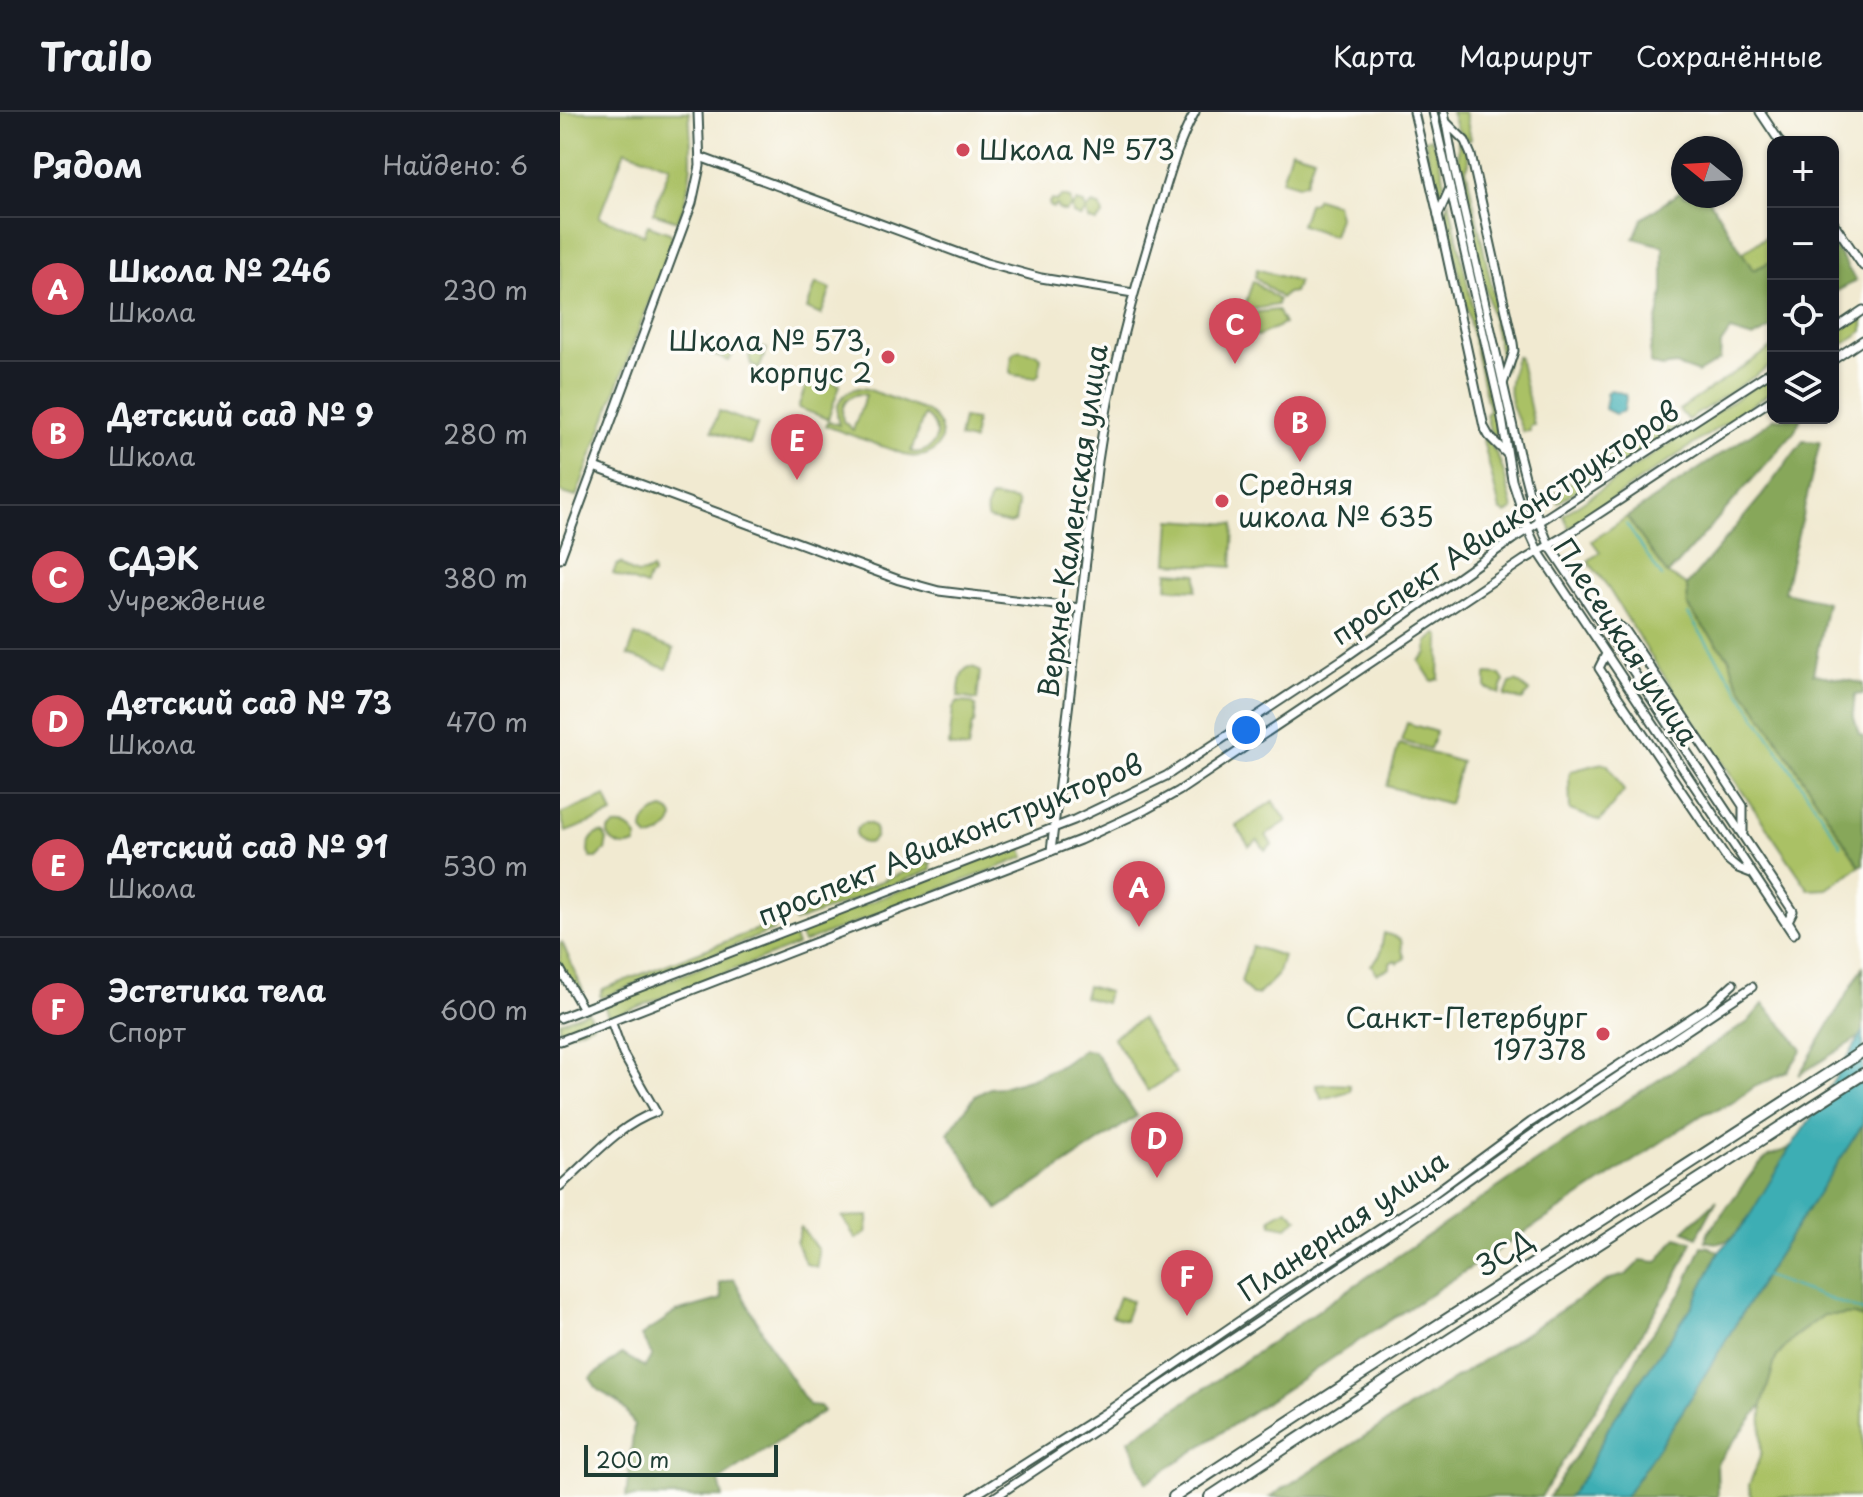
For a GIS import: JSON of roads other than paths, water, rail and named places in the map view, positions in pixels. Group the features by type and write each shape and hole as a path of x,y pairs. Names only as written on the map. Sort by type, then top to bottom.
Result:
{"highway":[{"name":"ЗСД","path":"1174,1497 1863,1051"},
{"name":"ЗСД","path":"1210,1497 1863,1074"}],"street":[{"path":"560,559 690,211 700,157 698,112"},
{"name":"Верхне-Каменская улица","path":"1051,851 1108,401 1133,293 1174,164 1195,112"},
{"path":"1414,112 1484,427 1507,454"},
{"name":"Плесецкая улица","path":"1433,112 1501,412 1512,480 1528,529 1538,551 1794,933 1788,921 1793,911 1549,545 1528,492 1444,112"},
{"path":"1760,112 1776,136"},
{"path":"1446,121 1465,141 1471,155 1513,343 1514,351 1503,386"},
{"path":"700,157 1002,268 1041,278 1133,293"},
{"path":"1438,215 1450,186"},
{"path":"1839,231 1863,266"},
{"path":"1839,326 1863,310"},
{"path":"1839,356 1863,340"},
{"name":"проспект Авиаконструкторов","path":"560,1018 1084,815 1166,776 1343,659 1528,529 1767,374"},
{"name":"проспект Авиаконструкторов","path":"560,1041 1051,851 1125,819 1179,791 1538,551 1767,403"},
{"path":"594,467 899,580 939,591 1080,608"},
{"path":"1594,611 1625,630 1690,726 1743,806 1743,834"},
{"path":"1606,654 1599,668 1614,691 1728,860 1753,874"},
{"path":"560,969 583,1009"},
{"name":"Планерная улица","path":"974,1496 1105,1413 1282,1292 1425,1200 1534,1121 1708,1007 1733,984"},
{"name":"Планерная улица","path":"995,1497 1430,1207 1542,1127 1752,987"},
{"path":"560,1186 617,1132 639,1118 656,1112 623,1054 611,1021"}],"water":[{"path":"1611,390 1625,394 1624,411 1615,414 1605,409 1606,393"},
{"path":"1863,1032 1863,1124 1774,1261 1682,1412 1625,1497 1568,1497 1585,1475 1610,1425 1693,1305 1719,1252 1744,1225"}],"waterway":[{"path":"1626,524 1662,577"},
{"path":"1688,614 1841,845"},
{"path":"1765,1276 1863,1311"}],"place":[{"name":"Школа № 573","path":"963,150"},
{"name":"Школа № 573, корпус 2","path":"888,357"},
{"name":"СДЭК","path":"1235,364"},
{"name":"Детский сад № 9","path":"1300,462"},
{"name":"Детский сад № 91","path":"797,480"},
{"name":"Средняя школа № 635","path":"1222,501"},
{"name":"Школа № 246","path":"1139,927"},
{"name":"Санкт-Петербург 197378","path":"1603,1034"},
{"name":"Детский сад № 73","path":"1157,1178"},
{"name":"Эстетика тела","path":"1187,1316"}]}
